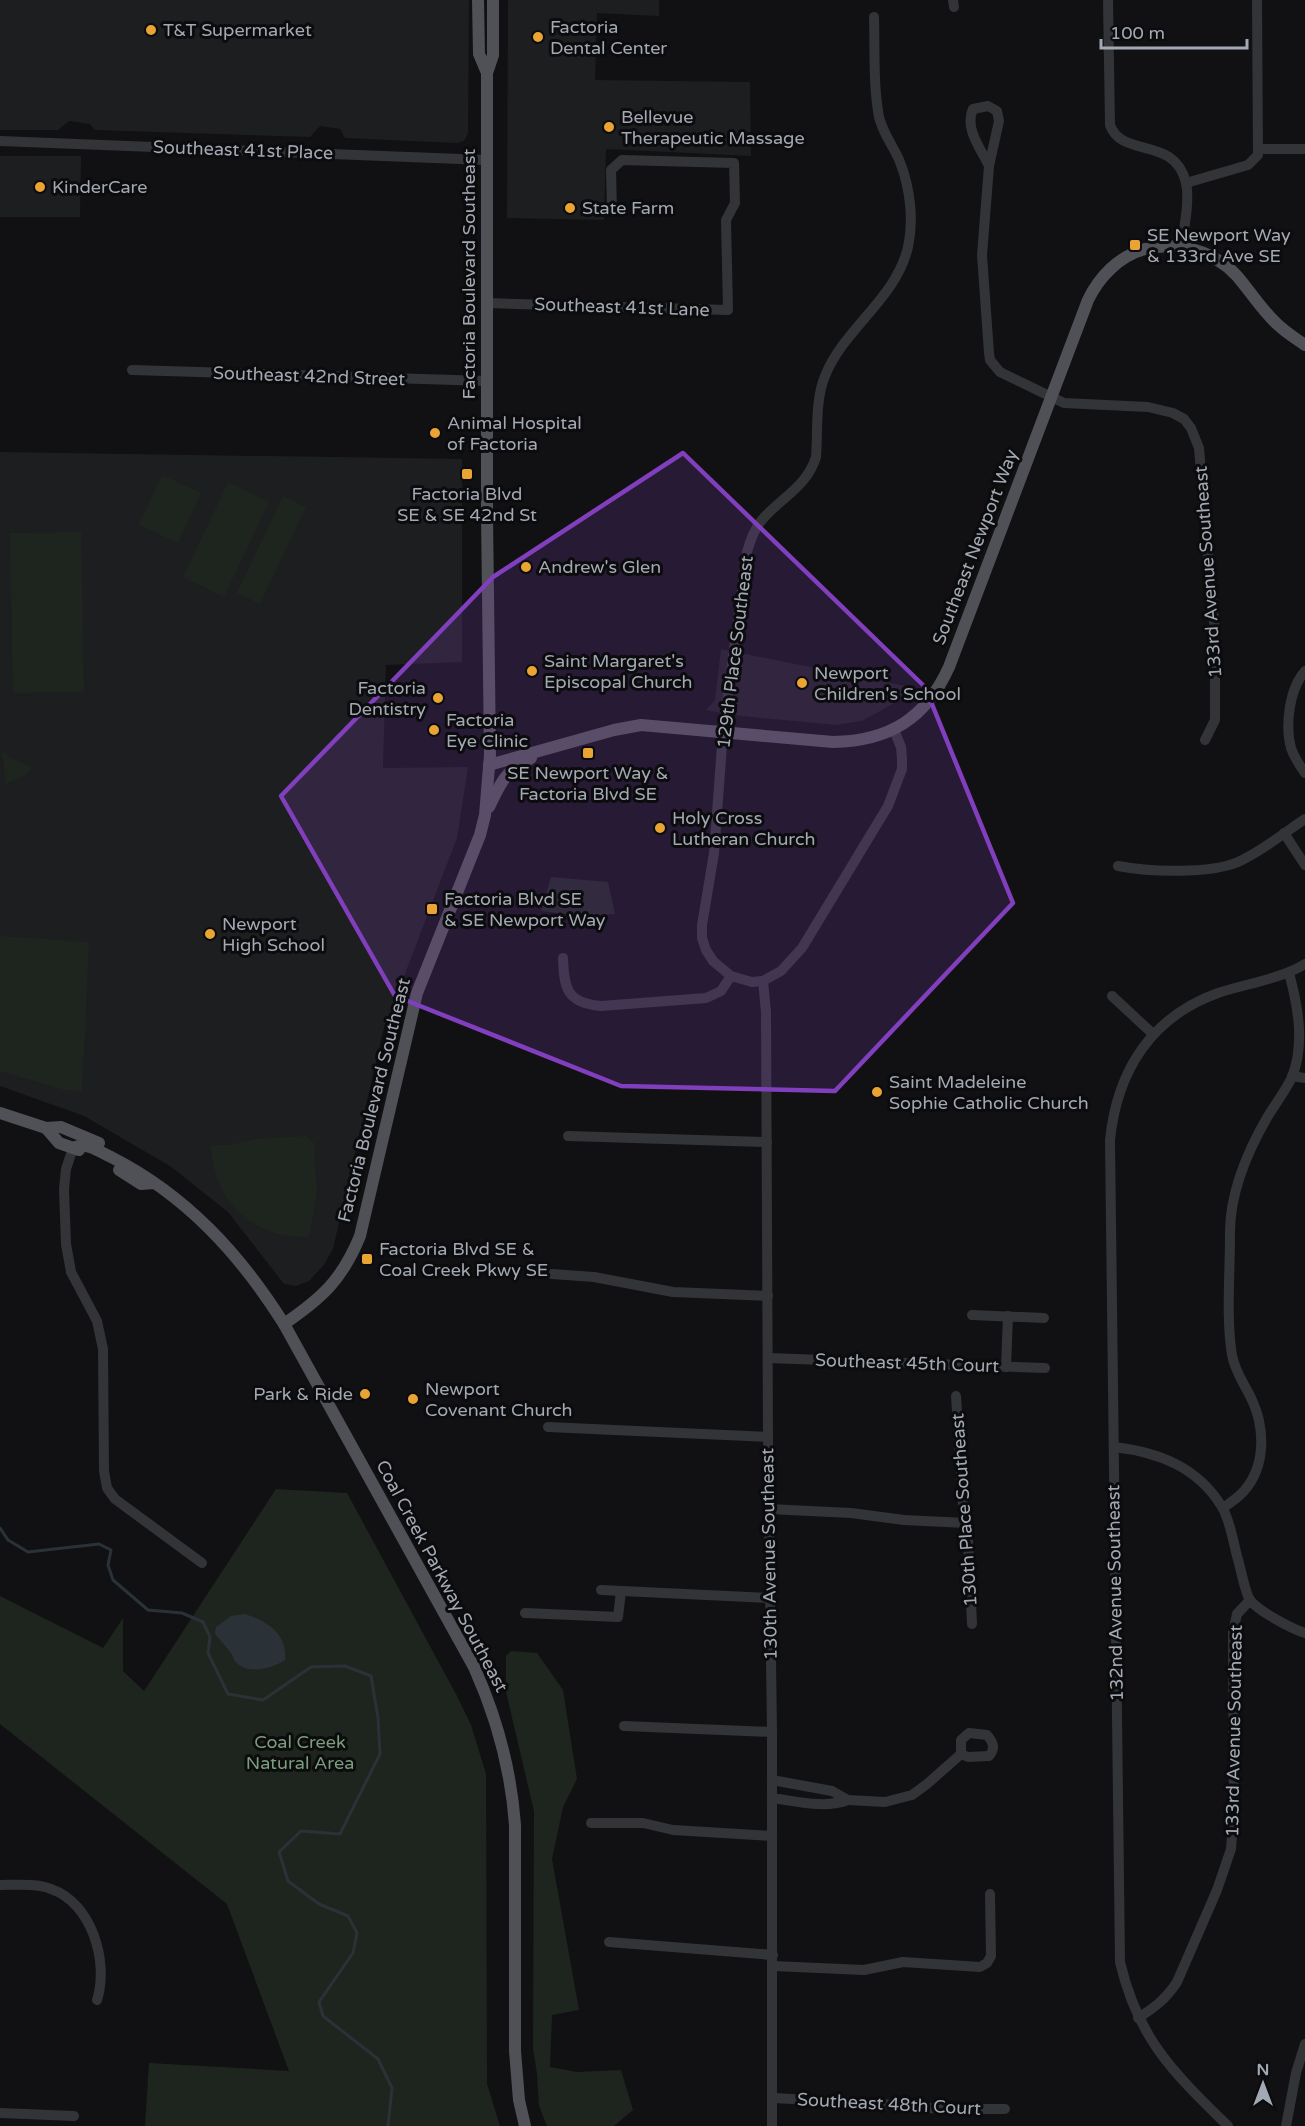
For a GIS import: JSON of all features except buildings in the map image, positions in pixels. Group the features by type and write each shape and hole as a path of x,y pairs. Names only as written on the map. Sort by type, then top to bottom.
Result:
{"main road":[{"name":"Factoria Boulevard Southeast","path":"478,0 479,54 487,73"},
{"name":"Factoria Boulevard Southeast","path":"284,1324 311,1306 340,1277 360,1236 417,993 480,835 485,815 489,765 486,160 487,73 493,55 493,0"},
{"name":"Southeast Newport Way","path":"489,765 614,730 641,725 854,742 874,738 894,730 924,707 942,684 1088,300 1113,266 1142,250 1157,246 1181,247 1209,255 1235,274 1274,322 1305,345"},
{"path":"485,815 508,772 545,750"},
{"name":"Coal Creek Parkway Southeast","path":"0,1113 46,1128 61,1127 101,1144 150,1172 155,1183 216,1233 247,1269 284,1324 474,1667 500,1733 513,1793 515,2051 519,2100 525,2126"},
{"name":"Coal Creek Parkway Southeast","path":"46,1128 59,1143 73,1148"},
{"path":"73,1148 85,1145 93,1148 155,1183"}],"street":[{"path":"1107,0 1108,116 1112,132 1119,139 1128,143 1160,151 1177,164 1186,183 1187,194 1181,247"},
{"path":"1186,183 1248,165 1258,155 1256,0"},
{"name":"129th Place Southeast","path":"731,976 713,961 702,938 704,904 717,824 723,732 747,552 752,535 760,522 797,488 813,467 816,457 820,399 825,376 850,336 894,282 908,248 911,218 906,182 900,162 880,120 876,99 874,17"},
{"path":"989,166 971,128 969,117 973,109 988,106 997,111 999,121 989,166 982,255 990,360 1000,372 1050,398"},
{"name":"Southeast 41st Place","path":"0,141 486,160"},
{"path":"1259,149 1305,149"},
{"name":"Southeast 41st Lane","path":"486,303 728,310 726,220 735,203 734,163 622,160 611,170 612,211"},
{"name":"Southeast 42nd Street","path":"132,370 487,381"},
{"name":"133rd Avenue Southeast","path":"1050,398 1064,404 1148,407 1173,413 1184,419 1191,428 1199,448 1215,643 1215,720 1205,740"},
{"path":"1305,671 1298,680 1292,695 1290,738 1292,749 1305,773"},
{"path":"563,958 563,976 568,992 578,1002 601,1006 705,998 721,991 731,976 752,982 763,981 781,971 802,948 888,806 902,769 901,747 894,730"},
{"path":"1118,866 1137,870 1214,869 1240,861 1305,819"},
{"path":"1284,833 1305,865"},
{"name":"132nd Avenue Southeast","path":"1228,2126 1168,2064 1138,2018 1120,1962 1110,1140 1115,1104 1125,1076 1134,1059 1153,1034 1194,1003 1219,993 1289,973 1305,964"},
{"path":"1223,1508 1245,1491 1260,1457 1262,1440 1259,1420 1252,1400 1239,1377 1232,1353 1230,1231 1239,1175 1251,1147 1292,1076 1299,1042 1299,1019 1289,973"},
{"name":"130th Avenue Southeast","path":"763,981 766,1012 772,1732 772,2126"},
{"path":"1112,996 1153,1034"},
{"path":"1292,1076 1305,1078"},
{"path":"568,1136 767,1142"},
{"path":"73,1148 66,1169 64,1189 66,1244 71,1272 92,1308 103,1349 104,1471 107,1488 116,1499 202,1563"},
{"path":"552,1274 594,1277 673,1292 768,1296"},
{"path":"972,1315 1044,1318"},
{"path":"1006,1367 1008,1316"},
{"name":"Southeast 45th Court","path":"768,1358 1045,1368"},
{"name":"130th Place Southeast","path":"956,1396 972,1624"},
{"path":"548,1427 768,1437"},
{"path":"1114,1447 1143,1451 1175,1463 1205,1486 1223,1508 1250,1600 1275,1619 1305,1633"},
{"path":"769,1509 851,1513 904,1520 966,1523"},
{"path":"601,1590 770,1598"},
{"path":"525,1613 618,1617 621,1591"},
{"name":"133rd Avenue Southeast","path":"1138,2018 1158,2006 1177,1982 1217,1890 1231,1849 1234,1810 1233,1632 1237,1614 1250,1600"},
{"path":"624,1726 772,1732"},
{"path":"772,1798 809,1803 839,1803 848,1800 885,1802 912,1795 961,1754"},
{"path":"772,1780 824,1789 848,1800"},
{"path":"591,1823 643,1823 673,1830 772,1836"},
{"path":"0,1885 40,1886 51,1889 72,1902 81,1912 89,1924 99,1959 101,1988 97,2000"},
{"path":"609,1942 864,1970 903,1962 980,1967 992,1956 990,1894"},
{"path":"1286,2126 1296,2073 1305,2044"},
{"name":"Southeast 48th Court","path":"772,2098 941,2109 1005,2109"},
{"path":"0,2113 74,2116"}],"highlighted area":[{"path":"683,453 925,687 1013,903 835,1091 621,1086 395,996 281,796 493,577"}],"shaded area":[{"path":"0,0 469,0 468,133 464,141 457,143 345,138 340,129 320,126 310,137 95,130 90,124 69,121 58,130 0,130"},
{"path":"508,0 659,0 659,16 597,13 595,80 750,82 751,156 606,149 604,220 507,218"},
{"name":"KinderCare","path":"0,156 81,156 80,217 0,217"},
{"name":"Newport High School","path":"0,452 462,459 462,662 386,665 383,768 468,767 457,838 383,1031 333,1249 323,1266 309,1281 296,1286 284,1284 228,1212 170,1166 84,1116 0,1086"},
{"path":"721,649 905,686 900,700 862,721 836,725 741,716 706,710 715,700"},
{"path":"245,1614 261,1620 274,1630 283,1643 285,1660 274,1666 260,1669 246,1668 235,1661 215,1634 216,1627 231,1616"}],"green space":[{"path":"162,475 201,493 178,543 139,525"},
{"path":"228,482 269,502 224,597 183,577"},
{"path":"283,496 306,507 260,604 237,593"},
{"path":"81,532 84,692 13,693 10,533"},
{"path":"5,752 9,757 32,767 26,775 5,784 4,760 0,754"},
{"path":"551,877 608,882 615,914 583,916 541,911"},
{"path":"0,936 89,942 82,1091 65,1090 0,1071"},
{"path":"306,1136 314,1143 317,1193 309,1237 289,1236 253,1224 239,1213 219,1183 213,1165 211,1145"},
{"name":"Coal Creek Natural Area","path":"276,1489 347,1493 471,1725 486,1774 487,2084 500,2126 145,2126 149,2063 289,2071 227,1904 0,1724 0,1596 103,1648 123,1618 123,1671 144,1691"},
{"path":"511,1651 537,1653 563,1690 577,1779 563,1807 552,1859 579,2010 552,2015 550,2067 577,2072 621,2070 633,2110 614,2126 547,2126 539,2106 533,2048 534,1811 506,1692 506,1656"}],"waterway":[{"path":"0,1528 8,1540 28,1552 99,1544 111,1550 108,1565 113,1580 148,1610 182,1613 203,1622 210,1637 208,1653 228,1694 263,1700 311,1667 345,1666 371,1676 378,1718 380,1754 340,1834 301,1831 279,1852 288,1881 319,1904 348,1916 357,1933 353,1953 319,2002 323,2016 378,2059 392,2088 388,2126"}],"place":[{"name":"T&T Supermarket","path":"151,30"},
{"name":"Factoria Dental Center","path":"538,37"},
{"name":"Bellevue Therapeutic Massage","path":"609,127"},
{"name":"KinderCare","path":"40,187"},
{"name":"State Farm","path":"570,208"},
{"name":"SE Newport Way & 133rd Ave SE","path":"1135,245"},
{"name":"Animal Hospital of Factoria","path":"435,433"},
{"name":"Factoria Blvd SE & SE 42nd St","path":"467,474"},
{"name":"Andrew's Glen","path":"526,567"},
{"name":"Saint Margaret's Episcopal Church","path":"532,671"},
{"name":"Newport Children's School","path":"802,683"},
{"name":"Factoria Dentistry","path":"438,698"},
{"name":"Factoria Eye Clinic","path":"434,730"},
{"name":"SE Newport Way & Factoria Blvd SE","path":"588,753"},
{"name":"Holy Cross Lutheran Church","path":"660,828"},
{"name":"Factoria Blvd SE & SE Newport Way","path":"432,909"},
{"name":"Newport High School","path":"210,934"},
{"name":"Saint Madeleine Sophie Catholic Church","path":"877,1092"},
{"name":"Factoria Blvd SE & Coal Creek Pkwy SE","path":"367,1259"},
{"name":"Park & Ride","path":"365,1394"},
{"name":"Newport Covenant Church","path":"413,1399"}]}
